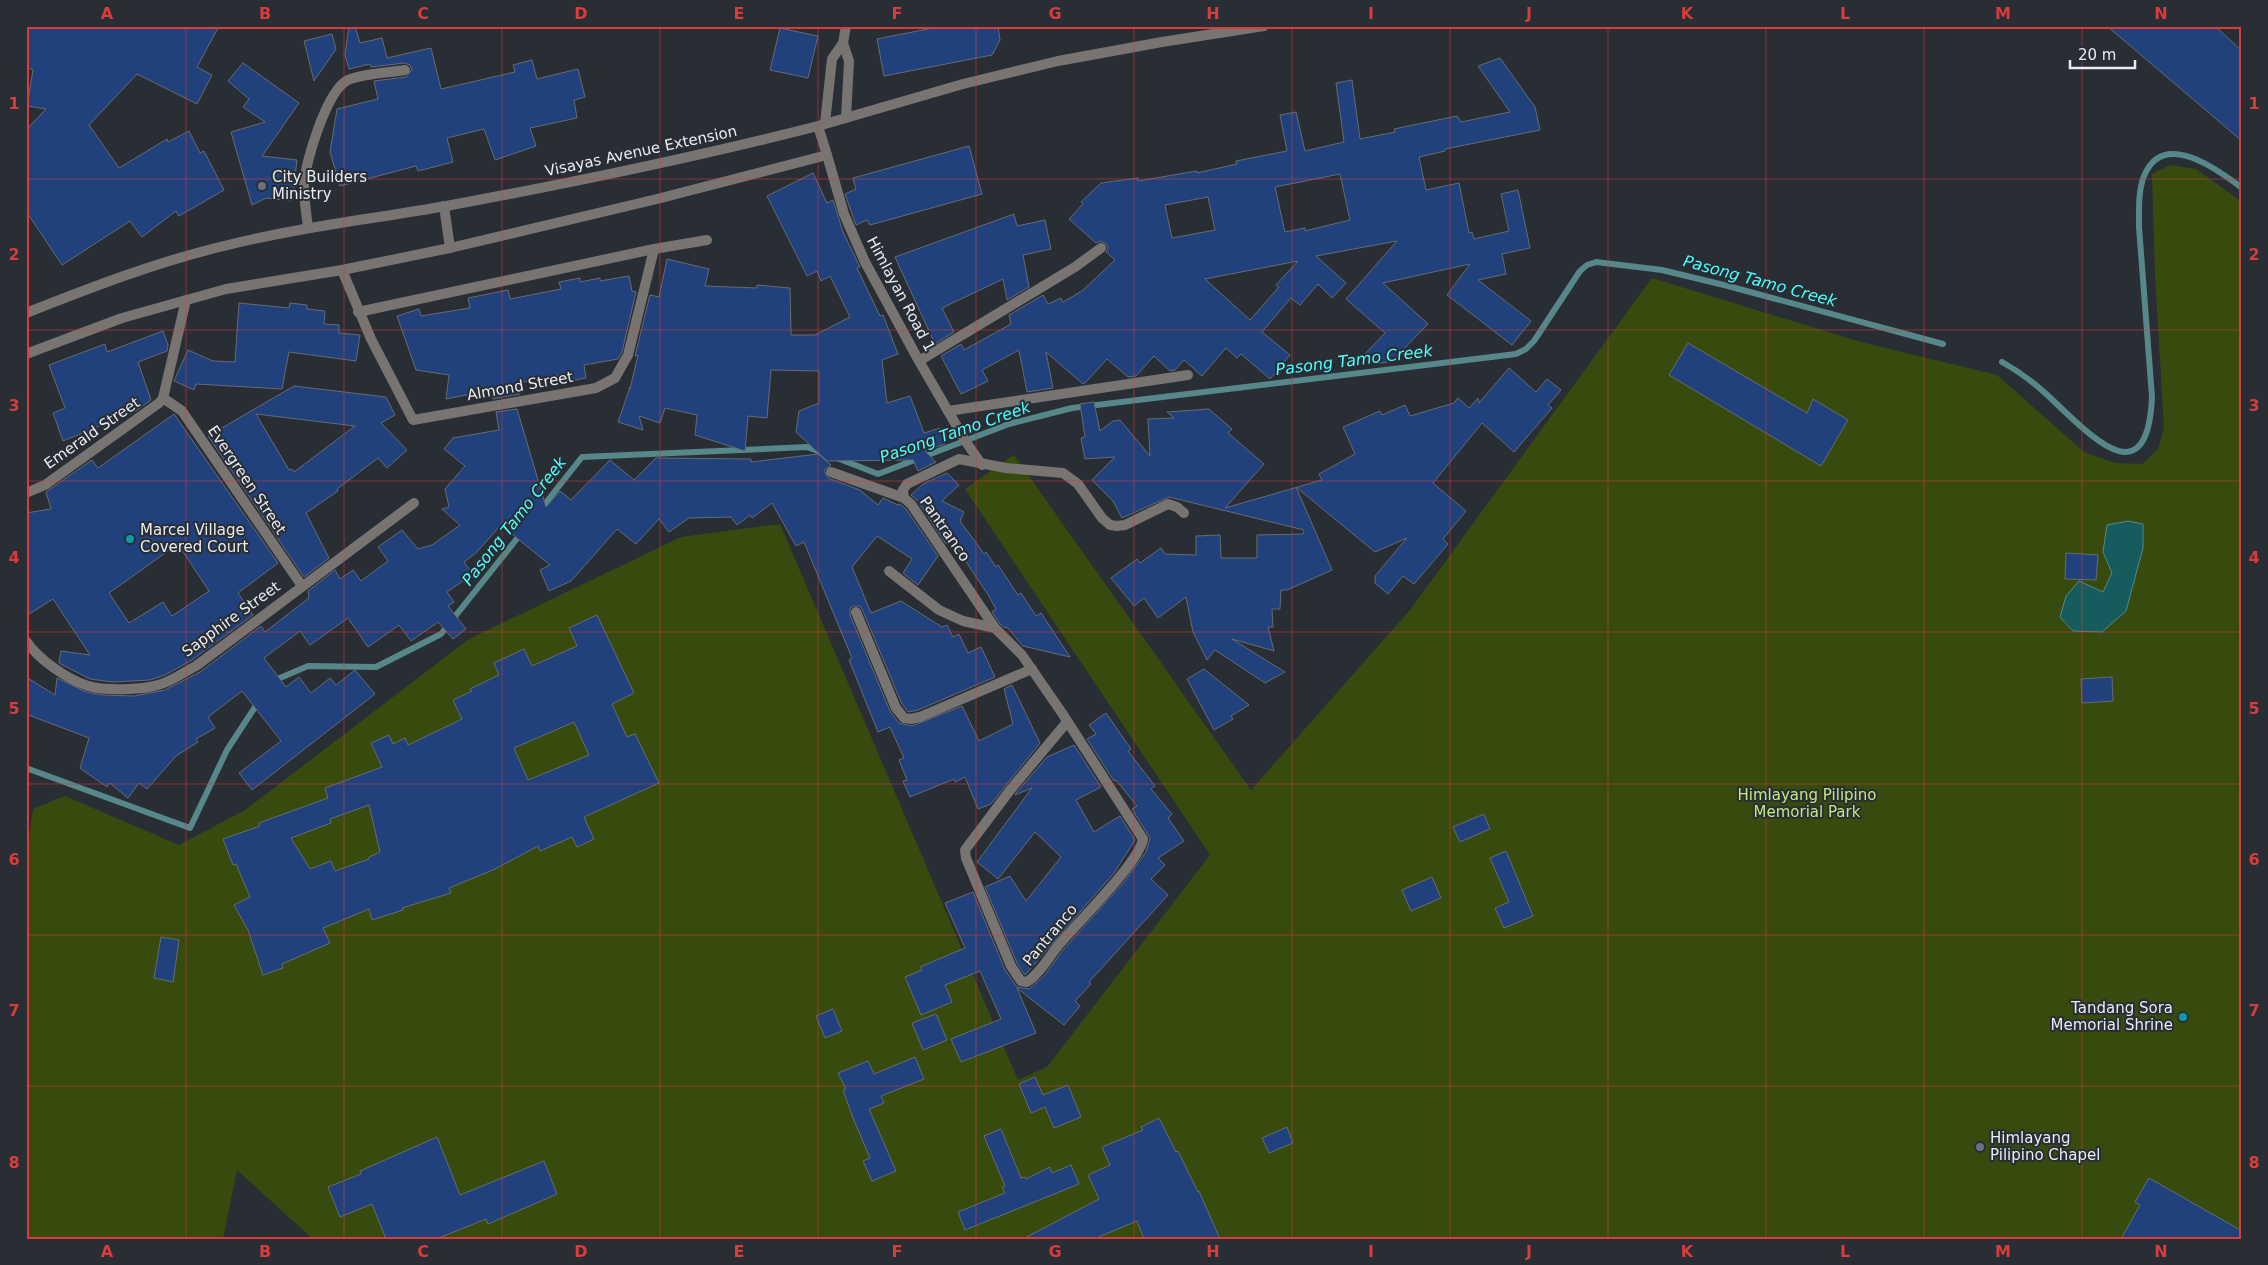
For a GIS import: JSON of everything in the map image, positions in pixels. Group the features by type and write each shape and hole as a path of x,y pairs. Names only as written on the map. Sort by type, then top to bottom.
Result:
{"street":[{"path":"822,124 832,59 843,43 846,26"},
{"name":"Visayas Avenue Extension","path":"26,313 116,278 226,245 308,227 444,206 750,143 846,118 963,84 1058,61 1264,26"},
{"path":"843,43 849,61 846,118"},
{"path":"308,227 304,184 307,164 324,113 334,92 348,81 405,70"},
{"name":"Himlayan Road 1","path":"822,124 828,155 844,214 865,262 919,361 966,442 982,465"},
{"path":"26,354 122,318 226,289 342,270 450,248 657,199 828,155"},
{"path":"444,206 450,248"},
{"path":"358,312 654,249 707,240"},
{"path":"919,361 1075,267 1100,248"},
{"name":"Almond Street","path":"342,270 358,312 413,420 596,388 616,378 628,355 654,249"},
{"name":"Emerald Street","path":"26,492 45,485 154,408 163,398 186,300"},
{"path":"948,411 1188,375"},
{"name":"Evergreen Street","path":"163,398 182,411 302,586"},
{"name":"Pantranco","path":"1067,722 1011,789 965,850 966,858 1011,966 1021,981 1027,982 1036,976 1057,947 1119,876 1142,846 1143,839 1067,722 1032,669 1022,655 995,628 904,498 903,490 907,484 945,464 959,459 982,465 1063,473 1078,484 1102,518 1110,524 1117,526 1168,504 1177,507 1184,513"},
{"path":"832,472 904,498"},
{"name":"Sapphire Street","path":"26,641 30,647 58,670 89,686 125,689 158,686 196,666 414,503"},
{"path":"889,571 940,610 963,622 995,628"},
{"path":"856,612 896,708 904,718 911,719 936,711 1032,669"}],"green space":[{"name":"Himlayang Pilipino Memorial Park","path":"2170,165 2196,169 2242,202 2242,1239 313,1239 237,1170 223,1239 26,1239 26,860 33,809 65,796 179,845 245,810 469,639 681,537 780,524 1018,1080 1047,1067 1210,855 965,489 1014,455 1251,790 1410,610 1652,278 1861,342 1997,375 2084,452 2115,463 2142,464 2158,449 2164,428 2155,276 2152,174"}],"shaded area":[{"path":"2128,521 2143,524 2143,548 2126,611 2102,632 2073,631 2060,617 2066,596 2079,581 2103,592 2112,573 2103,552 2107,525"}],"building":[{"path":"26,26 219,26 197,67 212,75 197,104 137,74 89,125 119,168 167,139 168,142 189,131 200,153 204,151 224,190 179,216 176,211 142,237 130,221 62,265 26,211 26,130 46,109 27,106 33,70 26,67"},
{"path":"349,26 355,26 360,43 382,38 387,58 431,48 441,89 515,72 513,65 532,60 537,79 578,69 585,97 574,100 577,118 530,128 536,146 495,160 484,129 447,138 453,162 418,171 416,166 340,186 330,152 337,109 378,99 374,81 406,77 412,70 410,65 404,63 371,67 370,64 349,69 345,55"},
{"path":"943,26 998,26 1000,40 992,55 884,76 877,39"},
{"path":"2107,26 2215,26 2242,51 2242,141"},
{"path":"780,28 818,36 808,78 770,70"},
{"path":"332,34 336,49 314,81 304,41"},
{"path":"1500,58 1535,107 1540,130 1445,149 1445,151 1419,157 1426,190 1459,183 1469,233 1472,232 1474,239 1509,231 1501,194 1518,190 1530,248 1502,254 1506,274 1478,280 1531,321 1512,345 1447,295 1470,264 1383,283 1428,324 1397,356 1387,362 1376,364 1365,354 1385,333 1346,299 1397,241 1316,256 1346,283 1332,298 1318,284 1300,305 1291,298 1262,332 1290,355 1270,379 1241,354 1237,358 1226,348 1202,376 1184,360 1175,370 1170,371 1154,356 1136,376 1128,377 1107,359 1083,384 1046,352 1053,388 1027,392 1019,350 982,370 988,381 961,394 941,356 961,344 964,350 1011,324 1009,315 1043,295 1048,304 1061,298 1063,302 1082,291 1115,260 1106,252 1108,248 1106,244 1101,241 1096,243 1069,219 1083,204 1081,202 1101,183 1138,178 1138,181 1197,171 1197,173 1237,164 1236,161 1287,151 1280,115 1296,112 1305,151 1344,142 1336,83 1352,80 1360,139 1395,132 1394,129 1457,116 1461,122 1510,112 1478,66","holes":["1340,174 1350,220 1305,231 1305,228 1285,232 1275,187","1208,197 1215,230 1172,238 1165,205","1298,261 1276,285 1279,287 1250,320 1205,279"]},
{"path":"243,63 299,103 262,156 297,160 292,201 266,198 252,205 231,132 265,122 243,107 249,99 228,81"},
{"path":"969,146 982,194 870,225 867,220 856,225 845,194 856,189 853,178"},
{"path":"813,173 827,203 833,200 843,232 860,267 857,268 880,316 883,315 898,354 882,360 887,403 910,396 924,433 940,428 945,444 925,451 936,462 918,471 913,460 827,461 796,432 799,411 819,403 819,371 771,370 767,418 748,416 745,451 695,435 697,415 665,408 660,423 639,416 643,430 618,422 630,387 630,389 638,355 635,356 650,295 659,297 667,259 709,269 705,286 757,288 757,285 790,288 791,335 815,335 850,317 830,276 821,281 817,271 807,276 767,196"},
{"path":"1014,214 1017,226 1045,220 1051,249 1023,255 1029,287 1007,300 1003,279 942,308 954,332 935,344 895,257"},
{"path":"629,276 632,291 636,292 622,352 618,359 584,365 586,378 559,383 558,375 518,383 520,394 493,399 491,390 446,399 449,375 416,370 397,316 419,309 421,316 470,308 468,298 508,290 510,299 561,289 559,282 580,278 580,282 600,278 600,281"},
{"path":"239,303 289,308 290,303 307,305 307,309 325,311 324,324 339,325 339,333 360,335 356,361 289,352 282,389 196,384 194,390 174,381 188,350 213,361 235,362"},
{"path":"163,331 168,345 167,351 138,362 151,400 136,411 63,441 53,413 65,408 49,365 105,344 107,352"},
{"path":"1688,343 1807,413 1813,399 1848,420 1821,466 1669,375"},
{"path":"1509,368 1536,392 1547,379 1561,390 1548,405 1552,408 1514,452 1482,423 1433,483 1466,511 1443,539 1448,544 1414,584 1403,576 1388,594 1375,583 1375,576 1407,538 1375,552 1296,487 1322,480 1319,474 1355,454 1343,427 1380,411 1382,415 1405,405 1410,416 1454,403 1458,398 1469,408 1478,398 1479,403"},
{"path":"294,386 386,397 395,415 381,423 407,450 387,468 378,458 337,489 338,491 306,513 329,558 304,577 208,436","holes":["256,414 355,426 294,472 292,469 289,470"]},
{"path":"1094,402 1100,431 1113,421 1120,420 1150,456 1148,419 1174,418 1167,412 1209,409 1232,429 1228,433 1264,464 1225,508 1296,487 1332,570 1287,590 1281,590 1280,609 1272,609 1273,627 1268,627 1274,651 1232,639 1285,672 1265,683 1215,650 1207,660 1193,632 1186,597 1158,618 1144,598 1134,606 1111,578 1137,559 1140,563 1161,548 1165,554 1196,555 1196,536 1220,535 1221,558 1257,558 1257,535 1303,534 1304,530 1169,497 1122,518 1113,501 1092,480 1115,457 1085,459 1081,438 1085,437 1080,404"},
{"path":"517,409 546,507 560,491 571,500 610,460 634,480 656,458 751,459 751,462 818,454 831,465 824,470 828,478 860,490 878,505 883,498 898,505 900,504 906,509 938,556 918,585 903,573 912,559 877,536 852,567 871,613 901,601 942,627 947,625 953,637 959,634 968,653 981,647 995,677 918,710 908,712 902,704 862,609 860,606 854,606 850,608 850,615 890,711 899,723 912,726 962,706 979,741 1013,724 1004,689 1012,685 1040,743 991,804 978,809 965,777 955,782 954,779 910,797 903,781 907,780 899,760 904,758 890,727 878,732 849,660 852,658 804,542 796,546 772,503 752,518 750,515 737,525 731,517 689,518 669,532 659,519 636,544 617,529 571,581 549,591 540,570 550,565 501,525 476,553 464,562 473,574 447,592 454,602 448,606 466,629 453,639 438,622 411,641 399,625 368,647 348,618 310,645 300,631 264,658 286,687 299,677 311,693 330,678 336,685 355,670 375,694 252,790 239,773 281,741 242,691 208,717 215,728 196,739 198,742 176,756 147,789 139,783 128,798 110,783 107,787 80,768 89,738 26,714 26,677 55,695 57,678 86,692 103,695 134,696 165,690 200,672 261,626 265,632 309,598 308,591 335,570 340,579 353,570 361,581 388,561 378,547 402,530 418,549 432,545 460,525 442,509 449,507 445,489 465,466 444,449 453,438 499,430 496,412"},
{"path":"174,414 278,563 238,593 253,615 192,660 165,675 150,680 113,682 90,679 59,663 61,651 90,655 53,599 26,616 26,513 51,509 46,492 92,460 98,468","holes":["178,544 209,591 172,616 163,602 129,623 109,593"]},
{"path":"947,473 959,485 942,501 964,512 960,521 984,554 986,552 996,567 998,565 1018,595 1021,593 1036,616 1041,613 1070,657 1023,646 1007,627 1005,628 1000,624 992,612 996,609 987,593 950,538 946,544 917,500 911,495 923,484"},
{"path":"2066,553 2098,555 2096,580 2065,579"},
{"path":"597,615 634,693 612,704 627,737 635,734 659,783 584,817 594,839 577,847 572,837 540,851 538,846 495,869 449,888 451,893 402,908 403,910 372,920 369,909 323,928 330,943 282,964 283,968 263,975 248,930 234,905 250,897 236,864 233,865 223,839 260,826 259,823 328,798 325,788 382,767 371,743 389,735 393,744 405,738 408,745 462,719 453,700 472,691 470,689 499,675 494,663 524,649 532,666 577,646 569,628","holes":["574,722 589,755 528,780 514,748","369,805 380,852 369,857 369,859 335,871 331,861 310,869 291,838 331,823 330,819"]},
{"path":"1204,669 1249,705 1231,716 1233,719 1214,730 1187,679"},
{"path":"2112,677 2113,701 2082,703 2081,679"},
{"path":"1106,713 1131,749 1128,751 1155,786 1151,789 1172,814 1168,818 1184,841 1158,858 1165,865 1151,879 1168,895 1089,982 1091,984 1075,1001 1080,1006 1064,1025 1017,988 1036,1033 961,1062 951,1039 1001,1019 980,971 945,985 952,1002 921,1015 905,977 922,970 920,967 965,948 945,903 973,892 1005,970 1017,987 1029,989 1045,975 1062,951 1124,882 1146,852 1150,838 1132,809 1137,806 1116,780 1114,781 1087,739 1096,734 1089,725"},
{"path":"1074,745 1101,787 1076,800 1094,832 1120,816 1135,840 1114,873 1025,975 1017,963 985,887 1010,876 1026,901 1061,857 1035,832 998,879 977,862 1032,788 1015,795 1016,793 1047,757"},
{"path":"1484,814 1490,829 1460,842 1453,827"},
{"path":"1506,851 1533,916 1504,928 1495,908 1509,902 1490,858"},
{"path":"1432,877 1441,898 1411,911 1402,890"},
{"path":"161,937 179,940 173,982 154,978"},
{"path":"833,1009 842,1031 825,1038 816,1016"},
{"path":"936,1014 947,1040 923,1050 912,1023"},
{"path":"915,1057 924,1079 881,1096 884,1103 869,1109 896,1171 872,1181 863,1161 870,1158 843,1090 846,1089 838,1073 868,1061 874,1074"},
{"path":"1035,1077 1043,1095 1068,1085 1081,1117 1054,1128 1045,1107 1031,1113 1019,1084"},
{"path":"1159,1118 1199,1191 1220,1239 1144,1239 1137,1221 1094,1239 1023,1239 1099,1199 1088,1175 1110,1165 1102,1147 1143,1130 1141,1127"},
{"path":"1287,1127 1293,1143 1269,1153 1262,1138"},
{"path":"1001,1129 1021,1178 1025,1177 1026,1179 1050,1167 1052,1173 1071,1165 1079,1184 965,1230 958,1212 1005,1193 1002,1187 1005,1186 984,1136"},
{"path":"437,1137 460,1195 544,1161 557,1194 488,1224 486,1219 436,1239 386,1239 372,1204 340,1217 328,1187 361,1174 360,1171"},
{"path":"2149,1178 2242,1231 2242,1239 2121,1239 2140,1205 2135,1202"}],"waterway":[{"name":"Pasong Tamo Creek","path":"2002,362 2030,380 2077,423 2111,448 2126,452 2139,446 2148,429 2152,397 2139,227 2140,195 2144,176 2153,162 2164,155 2177,154 2205,163 2242,188"},
{"name":"Pasong Tamo Creek","path":"837,458 878,474 1009,424 1072,408 1516,354 1526,349 1534,341 1580,271 1587,265 1596,262 1662,270 1943,344"},
{"name":"Pasong Tamo Creek","path":"540,510 582,457 807,447 823,453"},
{"name":"Pasong Tamo Creek","path":"273,681 308,666 376,667 441,634 523,531"},
{"name":"Pasong Tamo Creek","path":"26,768 190,828 227,750 259,701"}],"place":[{"name":"City Builders Ministry","path":"262,186"},
{"name":"Marcel Village Covered Court","path":"130,539"},
{"name":"Tandang Sora Memorial Shrine","path":"2183,1017"},
{"name":"Himlayang Pilipino Chapel","path":"1980,1147"}]}
